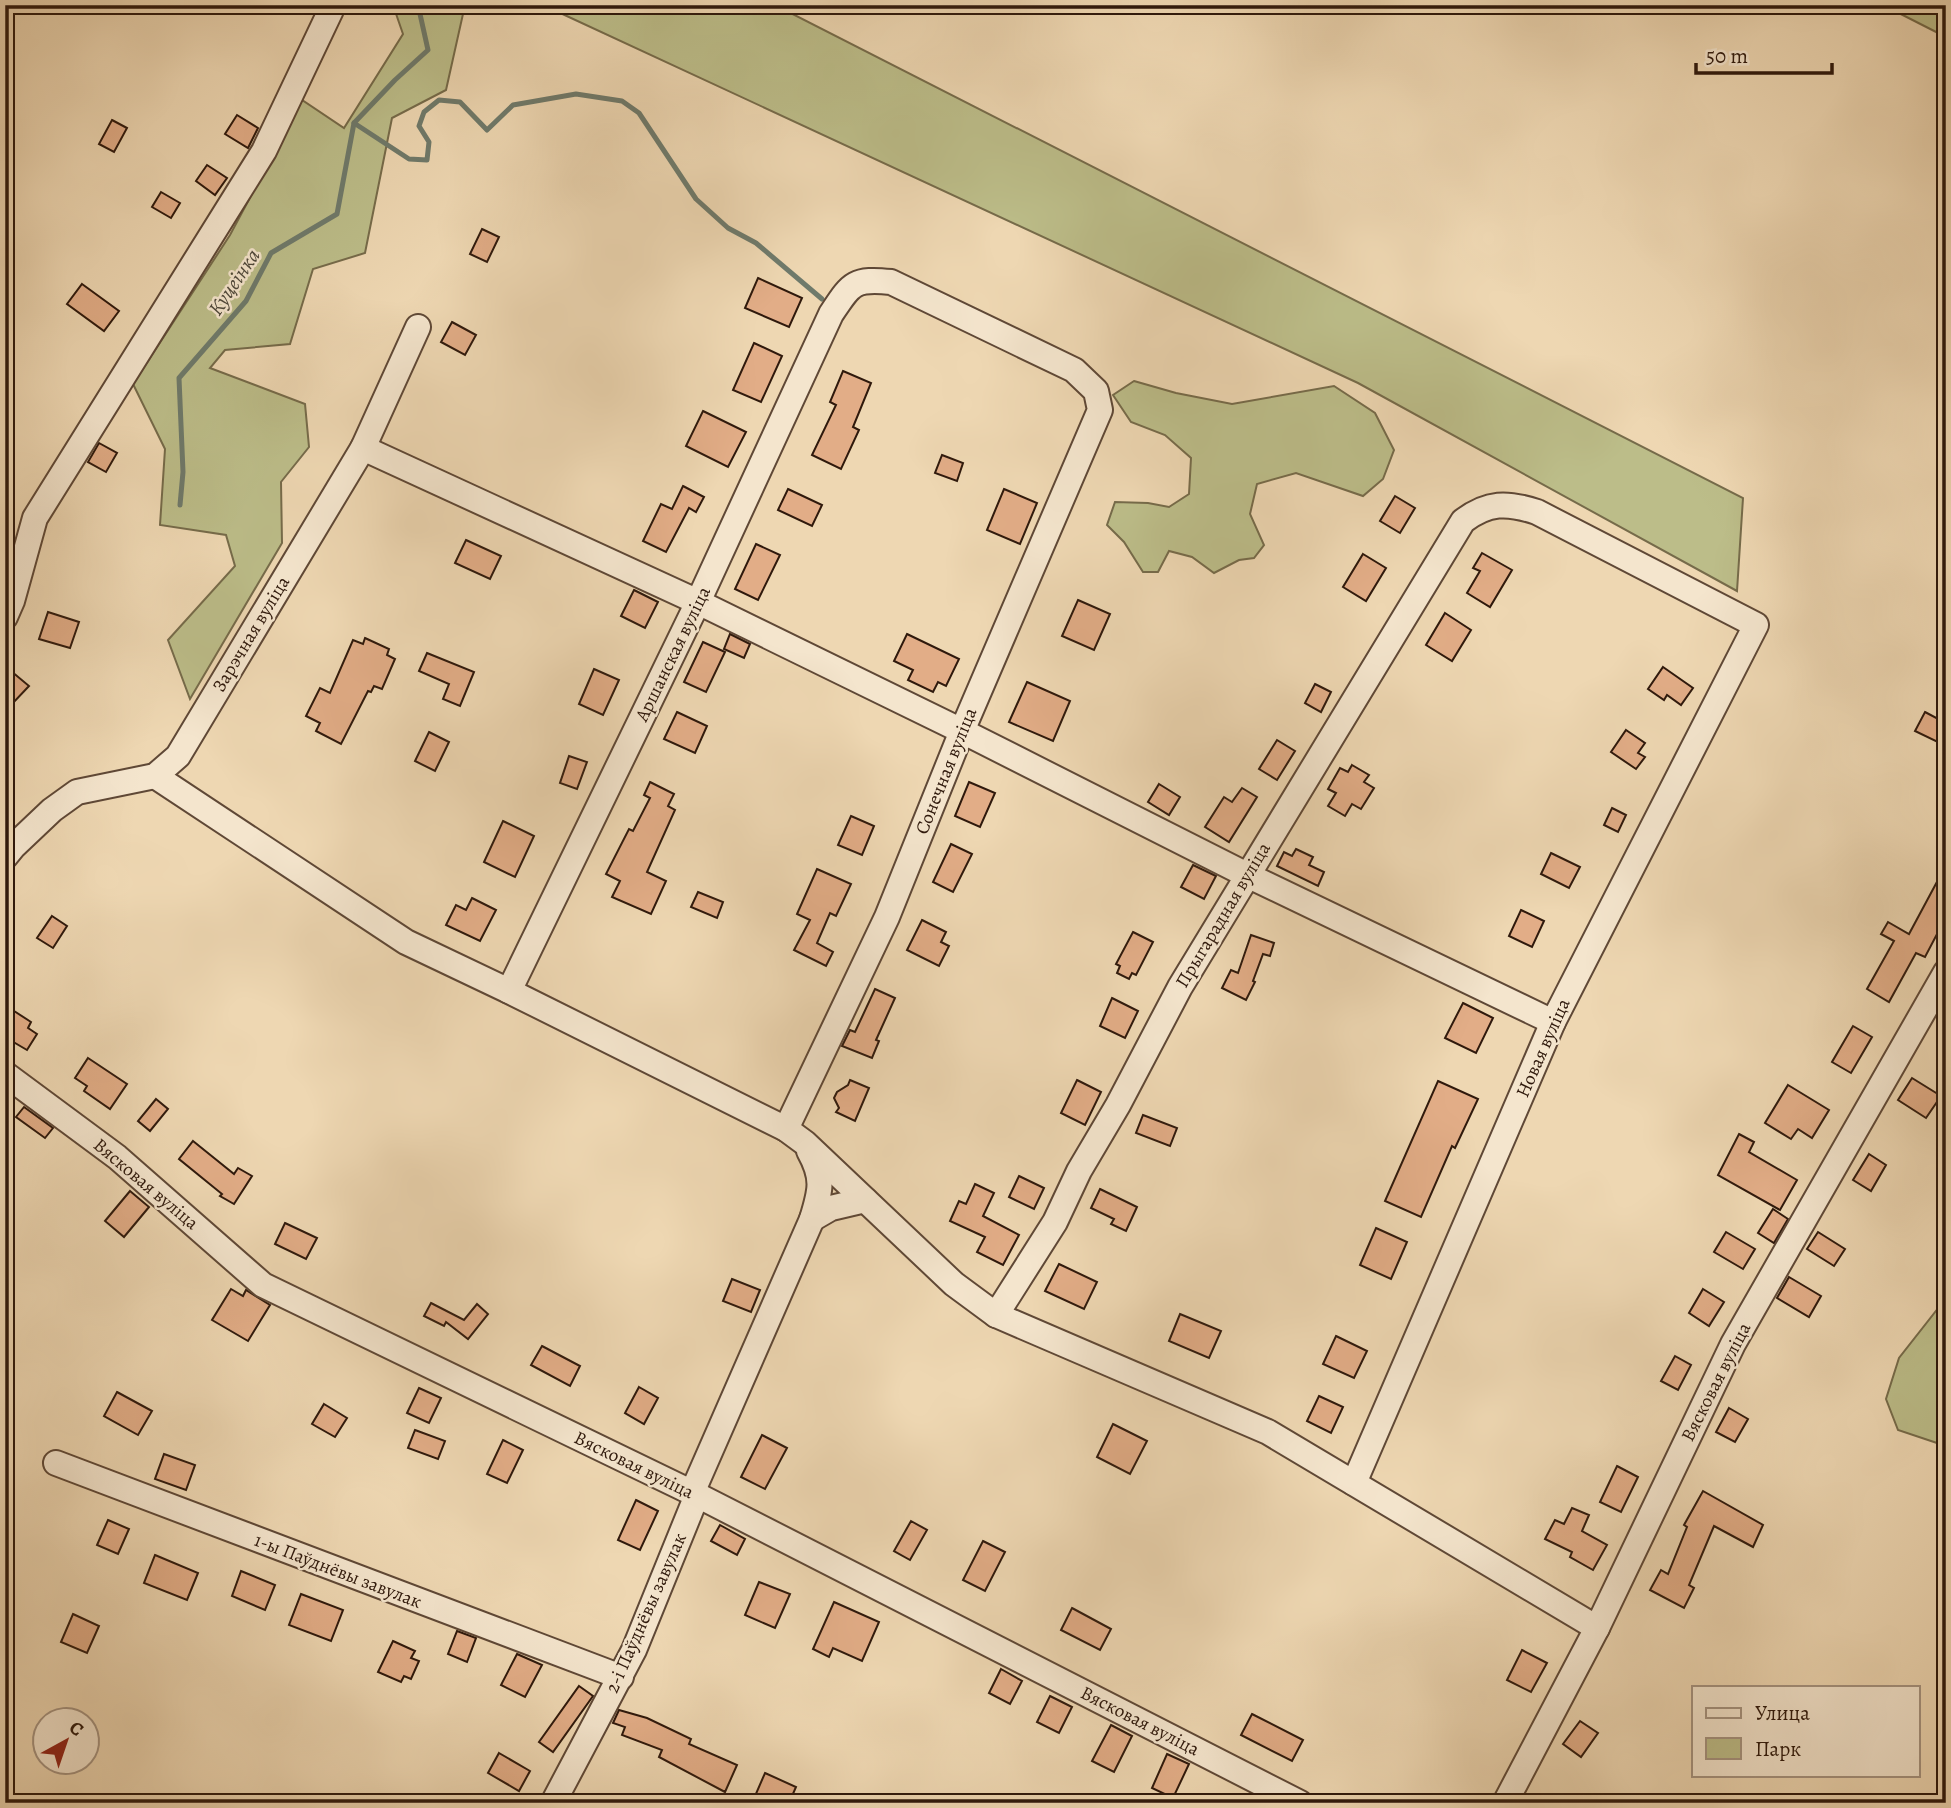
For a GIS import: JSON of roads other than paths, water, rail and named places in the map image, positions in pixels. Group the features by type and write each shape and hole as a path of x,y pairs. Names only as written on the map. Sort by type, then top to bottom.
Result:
{"street":[{"path":"5,617 35,518 264,151 331,10"},
{"name":"Аршанская вуліца","path":"509,991 698,602 831,314 847,290 866,280 891,282 1074,370 1096,391 1100,410"},
{"name":"Зарэчная вуліца","path":"155,776 178,756 363,447 418,327"},
{"name":"Сонечная вуліца","path":"796,1136 962,730 1100,410"},
{"path":"363,447 698,602 962,730 1247,875 1553,1022"},
{"name":"Новая вуліца","path":"1354,1483 1553,1022 1756,625 1527,509 1498,505 1478,510 1463,522"},
{"name":"Прыгарадная вуліца","path":"996,1315 1055,1222 1079,1171 1118,1105 1180,987 1463,522"},
{"path":"5,857 52,810 78,792 155,776 406,942 796,1136 954,1284 996,1315 1268,1432 1597,1628"},
{"name":"Вясковая вуліца","path":"1505,1803 1597,1628 1733,1344 1946,972"},
{"name":"Вясковая вуліца","path":"5,1074 117,1157 262,1285 694,1494 1300,1803"},
{"name":"2-і Паўднёвы завулак","path":"553,1803 634,1650 694,1494 812,1219 819,1194 819,1172 796,1136"},
{"path":"812,1219 831,1208 864,1200"},
{"name":"1-ы Паўднёвы завулак","path":"56,1463 621,1677"}],"waterway":[{"name":"Куцеінка","path":"180,505 183,472 179,378 246,301 271,253 337,214 354,123 428,50 418,5"},
{"path":"354,123 409,159 427,160 429,142 419,126 424,112 439,100 460,102 487,130 513,105 576,94 622,101 639,113 696,199 728,228 756,243 822,299"}]}
